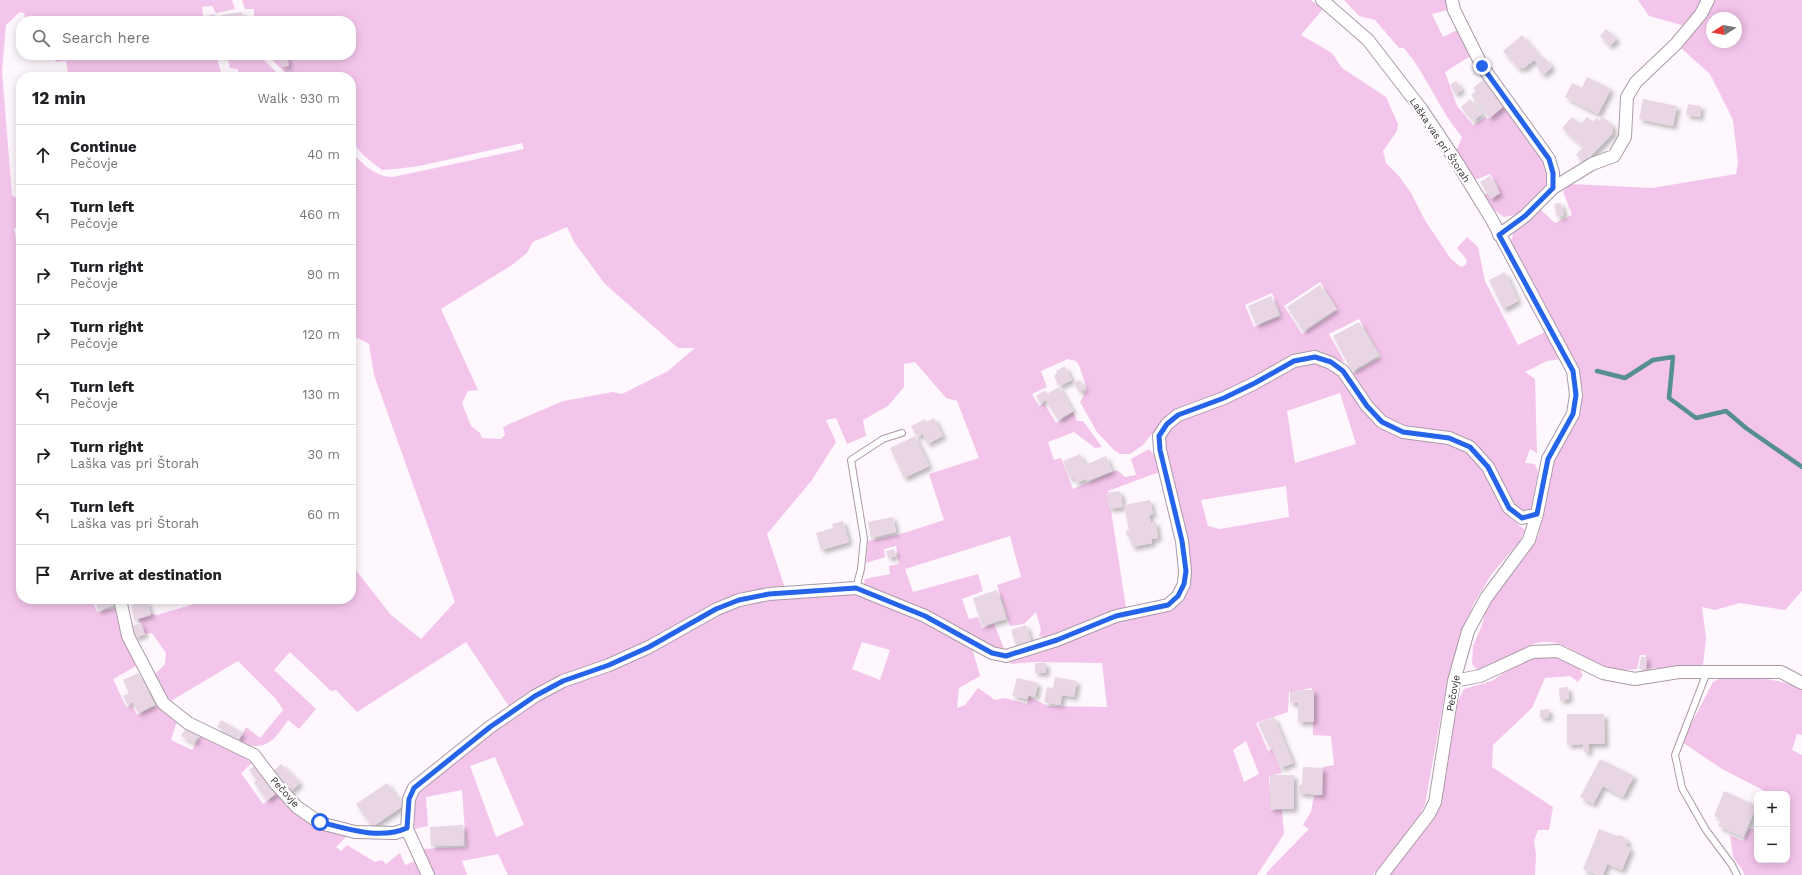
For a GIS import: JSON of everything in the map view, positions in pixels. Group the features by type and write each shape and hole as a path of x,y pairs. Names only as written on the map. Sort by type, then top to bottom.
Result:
{"street":[{"name":"Laška vas pri Štorah","path":"1322,0 1368,40 1422,110 1458,164 1491,218 1499,235"},
{"path":"1452,0 1454,10 1482,66 1549,159 1553,173 1553,188"},
{"path":"1499,235 1525,216 1553,188 1592,164 1614,156 1625,137 1627,97 1636,82 1676,44 1701,14 1708,0"},
{"name":"Pečovje","path":"1382,875 1429,814 1435,802 1454,681 1468,631 1486,598 1529,540 1537,514 1548,459 1573,414 1576,389 1573,371 1499,235"},
{"path":"428,875 407,828 409,799 414,788 490,727 535,696 563,681 609,665 649,647 716,609 739,600 769,594 856,588 925,616 992,653 1006,656 1057,640 1116,616 1168,605 1178,596 1184,584 1186,571 1182,541 1160,450 1159,436 1167,424 1178,415 1224,398 1294,361 1315,357 1331,362 1343,371 1367,406 1382,422 1403,432 1449,438 1470,447 1488,467 1509,508 1522,518 1537,514"},
{"name":"Pečovje","path":"121,604 128,636 163,703 188,723 254,754 276,784 297,807 320,822 355,832 395,833 407,828"},
{"path":"1454,681 1480,676 1532,652 1558,651 1603,673 1635,679 1679,672 1781,672 1802,683"}],"lane":[{"path":"856,588 861,569 864,539 851,460 883,439 902,433"},
{"path":"1707,672 1675,755 1682,788 1706,830 1732,865 1737,875"}],"shaded area":[{"path":"0,0 232,0 235,9 216,13 212,6 202,7 203,16 25,16 24,13 20,12 6,25 2,71 12,195 16,198 16,228 14,228 16,239 16,604 94,604 97,612 117,608 138,665 113,679 126,707 132,705 137,715 159,704 178,718 171,740 192,750 201,735 238,753 252,763 241,773 263,804 278,793 348,835 336,847 341,851 347,845 375,862 382,860 386,864 400,853 405,865 418,860 423,875 0,875"},
{"path":"242,0 1311,0 1323,9 1301,35 1332,53 1342,68 1386,97 1398,124 1397,131 1383,151 1386,163 1399,176 1411,193 1426,222 1451,259 1461,267 1466,265 1467,260 1457,248 1467,237 1478,247 1485,281 1518,345 1545,332 1561,359 1547,361 1525,372 1535,379 1537,453 1530,449 1525,463 1535,464 1538,472 1531,509 1523,511 1517,507 1480,452 1407,429 1385,419 1376,411 1351,374 1381,357 1359,319 1329,334 1344,361 1341,362 1322,353 1309,352 1246,383 1164,419 1143,445 1130,454 1120,454 1114,450 1097,432 1080,402 1087,389 1079,365 1076,361 1068,359 1041,371 1047,387 1032,394 1039,406 1044,403 1056,423 1073,412 1077,421 1083,421 1102,447 1095,448 1074,432 1048,442 1054,460 1061,458 1073,489 1117,470 1125,477 1136,475 1131,459 1149,449 1159,460 1162,471 1108,491 1126,608 1045,638 1039,636 1041,630 1036,612 1024,624 1010,626 997,585 1021,577 1010,536 905,569 913,592 978,574 983,591 962,599 969,619 978,617 982,628 994,624 1004,648 1000,650 864,585 865,579 890,574 889,566 899,564 896,546 884,549 885,557 866,563 868,541 901,534 944,520 929,474 979,458 957,401 946,398 915,362 904,364 904,387 888,406 863,420 866,436 847,444 836,418 826,420 836,442 812,480 767,534 785,588 663,636 510,708 466,642 357,712 336,690 331,691 290,652 274,670 316,709 299,729 288,720 278,734 268,743 256,746 238,743 246,727 260,738 283,710 276,699 238,661 169,702 153,676 165,664 166,653 152,633 143,634 138,617 151,614 157,615 194,604 356,604 356,570 391,615 421,639 455,602 374,375 369,344 356,338 356,157 375,172 381,175 393,177 524,149 522,143 419,166 382,170 364,156 356,146 356,72 285,72 272,60 356,60 356,16 254,16 254,9 245,9","holes":["567,227 574,242 605,284 678,348 695,348 668,371 622,394 613,392 563,401 507,425 503,428 505,435 501,439 482,438 480,433 471,426 462,403 468,391 478,390 441,309 512,265 527,253 533,242","1320,282 1338,310 1302,334 1284,306","1272,293 1281,316 1254,327 1245,305"]},
{"path":"1344,0 1450,0 1452,9 1432,14 1443,37 1459,29 1472,55 1445,72 1457,106 1473,125 1485,117 1488,119 1506,104 1528,131 1542,153 1548,175 1547,186 1544,192 1525,209 1514,215 1504,217 1493,209 1484,195 1498,187 1490,174 1475,180 1456,152 1462,137 1446,116 1412,58 1404,48 1399,48 1375,20 1359,16"},
{"path":"1638,0 1702,0 1685,26 1649,16"},
{"path":"1714,0 1802,0 1802,591 1785,610 1740,603 1715,610 1702,607 1706,638 1703,665 1645,669 1646,655 1640,655 1637,669 1612,670 1592,662 1560,644 1541,642 1524,648 1494,666 1477,670 1472,664 1473,646 1482,625 1488,599 1530,550 1539,534 1552,460 1579,412 1583,392 1579,370 1515,253 1511,241 1514,231 1540,209 1555,223 1572,215 1563,191 1571,184 1652,188 1736,174 1738,163 1733,120 1710,74 1681,48 1706,17 1706,48 1742,48 1742,12 1708,12"},
{"path":"56,60 218,60 221,72 68,72 66,61 56,62"},
{"path":"228,60 264,60 276,72 238,72 238,69 230,68"},
{"path":"1317,362 1334,370 1344,380 1379,424 1453,443 1468,452 1477,460 1489,477 1508,516 1525,530 1519,542 1491,575 1474,603 1460,636 1446,688 1425,804 1416,824 1373,875 1266,875 1268,871 1309,829 1303,825 1311,812 1314,796 1322,795 1323,767 1334,765 1331,736 1313,735 1312,688 1289,692 1288,712 1256,723 1268,751 1273,749 1282,773 1269,776 1271,810 1282,810 1284,834 1257,875 508,875 498,854 462,861 467,875 431,875 421,849 466,847 462,790 426,797 428,826 415,829 411,814 417,789 543,694 712,614 751,599 858,593 908,613 972,648 980,676 959,688 957,708 965,705 978,688 995,700 1005,698 1027,704 1029,697 1048,706 1107,707 1102,663 1035,662 1010,664 1012,659 1100,625 1167,610 1190,576 1189,547 1164,441 1169,428 1176,421 1288,368","holes":["1340,393 1356,444 1295,463 1287,411","1286,486 1289,517 1220,529 1208,526 1201,500","862,642 890,650 880,680 852,669","1246,741 1259,774 1244,782 1233,750","495,757 524,825 496,837 470,766"]},
{"path":"1553,653 1577,664 1583,675 1578,682 1570,676 1545,678 1532,708 1493,745 1492,767 1553,807 1549,830 1538,830 1534,841 1536,854 1535,875 1388,875 1438,810 1458,701 1464,689 1492,681 1521,661 1533,656"},
{"path":"1743,677 1766,679 1795,686 1802,690 1802,735 1797,734 1792,750 1802,755 1802,875 1744,875 1743,871 1733,857 1730,835 1743,841 1749,829 1754,828 1754,863 1790,863 1790,791 1763,791 1722,769 1682,742 1713,682 1721,678"}],"building":[{"path":"242,12 243,16 221,16"},
{"path":"1606,29 1617,39 1610,46 1600,36"},
{"path":"1522,35 1543,60 1545,58 1552,67 1543,75 1536,66 1538,64 1534,60 1523,69 1521,67 1519,69 1503,51"},
{"path":"281,60 288,60 289,66 282,67"},
{"path":"1587,77 1611,89 1598,114 1565,97 1572,83 1582,88"},
{"path":"1485,78 1506,104 1490,118 1471,95 1476,91 1473,88"},
{"path":"1456,81 1462,90 1455,94 1450,85"},
{"path":"1470,99 1482,114 1473,121 1461,107"},
{"path":"1643,99 1677,106 1673,126 1639,119"},
{"path":"1688,104 1701,106 1700,117 1686,115"},
{"path":"1572,117 1581,124 1587,117 1593,122 1597,118 1599,121 1603,117 1613,126 1613,133 1584,163 1576,155 1583,147 1562,128"},
{"path":"1490,176 1500,193 1491,199 1480,182"},
{"path":"1561,203 1564,215 1557,217 1554,204"},
{"path":"1505,272 1518,301 1503,309 1489,280"},
{"path":"1320,285 1336,309 1303,331 1287,307"},
{"path":"1271,296 1279,315 1256,325 1248,306"},
{"path":"1359,322 1378,356 1352,371 1333,336"},
{"path":"1065,366 1072,380 1059,386 1054,376 1057,373 1056,371"},
{"path":"1080,380 1085,389 1079,392 1074,383"},
{"path":"1059,387 1073,411 1058,420 1046,400 1040,403 1036,396 1045,390 1047,394"},
{"path":"934,418 943,436 927,444 923,434 917,437 911,426 925,419 926,422"},
{"path":"915,436 929,466 904,478 890,448"},
{"path":"1080,454 1085,465 1106,456 1112,471 1087,481 1086,479 1076,483 1074,477 1070,479 1063,461"},
{"path":"1120,491 1123,507 1109,509 1106,493"},
{"path":"1150,500 1153,514 1149,515 1151,523 1156,522 1158,538 1152,539 1152,543 1132,547 1129,536 1127,536 1126,530 1129,530 1124,505"},
{"path":"893,517 896,532 871,538 868,522"},
{"path":"843,521 849,542 821,550 816,533 833,528 832,524"},
{"path":"894,549 896,556 888,558 886,551"},
{"path":"997,590 1006,619 982,626 973,598"},
{"path":"96,604 114,604 114,605 98,611"},
{"path":"148,604 151,615 134,620 131,605"},
{"path":"141,623 145,634 135,638 131,626"},
{"path":"1026,625 1031,641 1016,646 1011,630"},
{"path":"1641,657 1647,657 1646,669 1639,669"},
{"path":"1035,663 1046,663 1046,673 1035,673"},
{"path":"138,673 142,680 147,677 152,688 148,691 154,705 138,713 133,702 127,704 123,696 129,693 123,680"},
{"path":"1055,677 1077,681 1074,697 1062,695 1060,705 1044,702 1047,687 1053,688"},
{"path":"1017,678 1038,683 1035,697 1028,695 1027,699 1012,696"},
{"path":"1568,687 1569,699 1560,701 1559,688"},
{"path":"1314,690 1314,722 1298,722 1298,703 1290,703 1290,691"},
{"path":"1549,709 1549,718 1540,718 1540,710"},
{"path":"1567,714 1604,714 1605,744 1589,744 1589,752 1584,752 1583,744 1567,745"},
{"path":"1274,717 1293,763 1280,768 1258,723"},
{"path":"221,720 243,733 238,740 217,727"},
{"path":"186,728 198,735 194,743 181,736"},
{"path":"1600,759 1634,776 1623,797 1603,786 1593,804 1580,797"},
{"path":"257,764 278,792 267,800 254,783 257,780 249,770"},
{"path":"281,764 300,783 290,792 271,773"},
{"path":"1303,767 1323,768 1322,795 1298,793 1299,785 1302,785"},
{"path":"1270,775 1294,775 1294,809 1270,809"},
{"path":"387,783 403,806 372,827 356,804"},
{"path":"1724,791 1754,805 1754,813 1743,837 1718,826 1721,819 1714,816"},
{"path":"463,825 464,845 431,846 430,827"},
{"path":"1599,829 1616,836 1620,835 1628,842 1626,846 1631,848 1622,870 1607,864 1603,875 1597,875 1583,869"}],"waterway":[{"path":"1597,371 1625,378 1653,360 1673,357 1669,398 1696,418 1726,411 1746,428 1802,467"}],"route":[{"path":"320,822 355,832 395,833 407,828 409,799 414,788 431,772 490,727 535,696 563,681 609,665 649,647 716,609 739,600 769,594 824,589 856,588 925,616 992,653 1006,656 1057,640 1116,616 1168,605 1178,596 1184,584 1186,571 1182,541 1160,450 1159,436 1167,424 1178,415 1224,398 1255,383 1294,361 1315,357 1331,362 1343,371 1367,406 1382,422 1403,432 1449,438 1470,447 1488,467 1509,508 1522,518 1537,514 1548,459 1573,414 1576,395 1573,371 1499,235 1525,216 1553,188 1553,173 1549,159 1482,66"}]}
